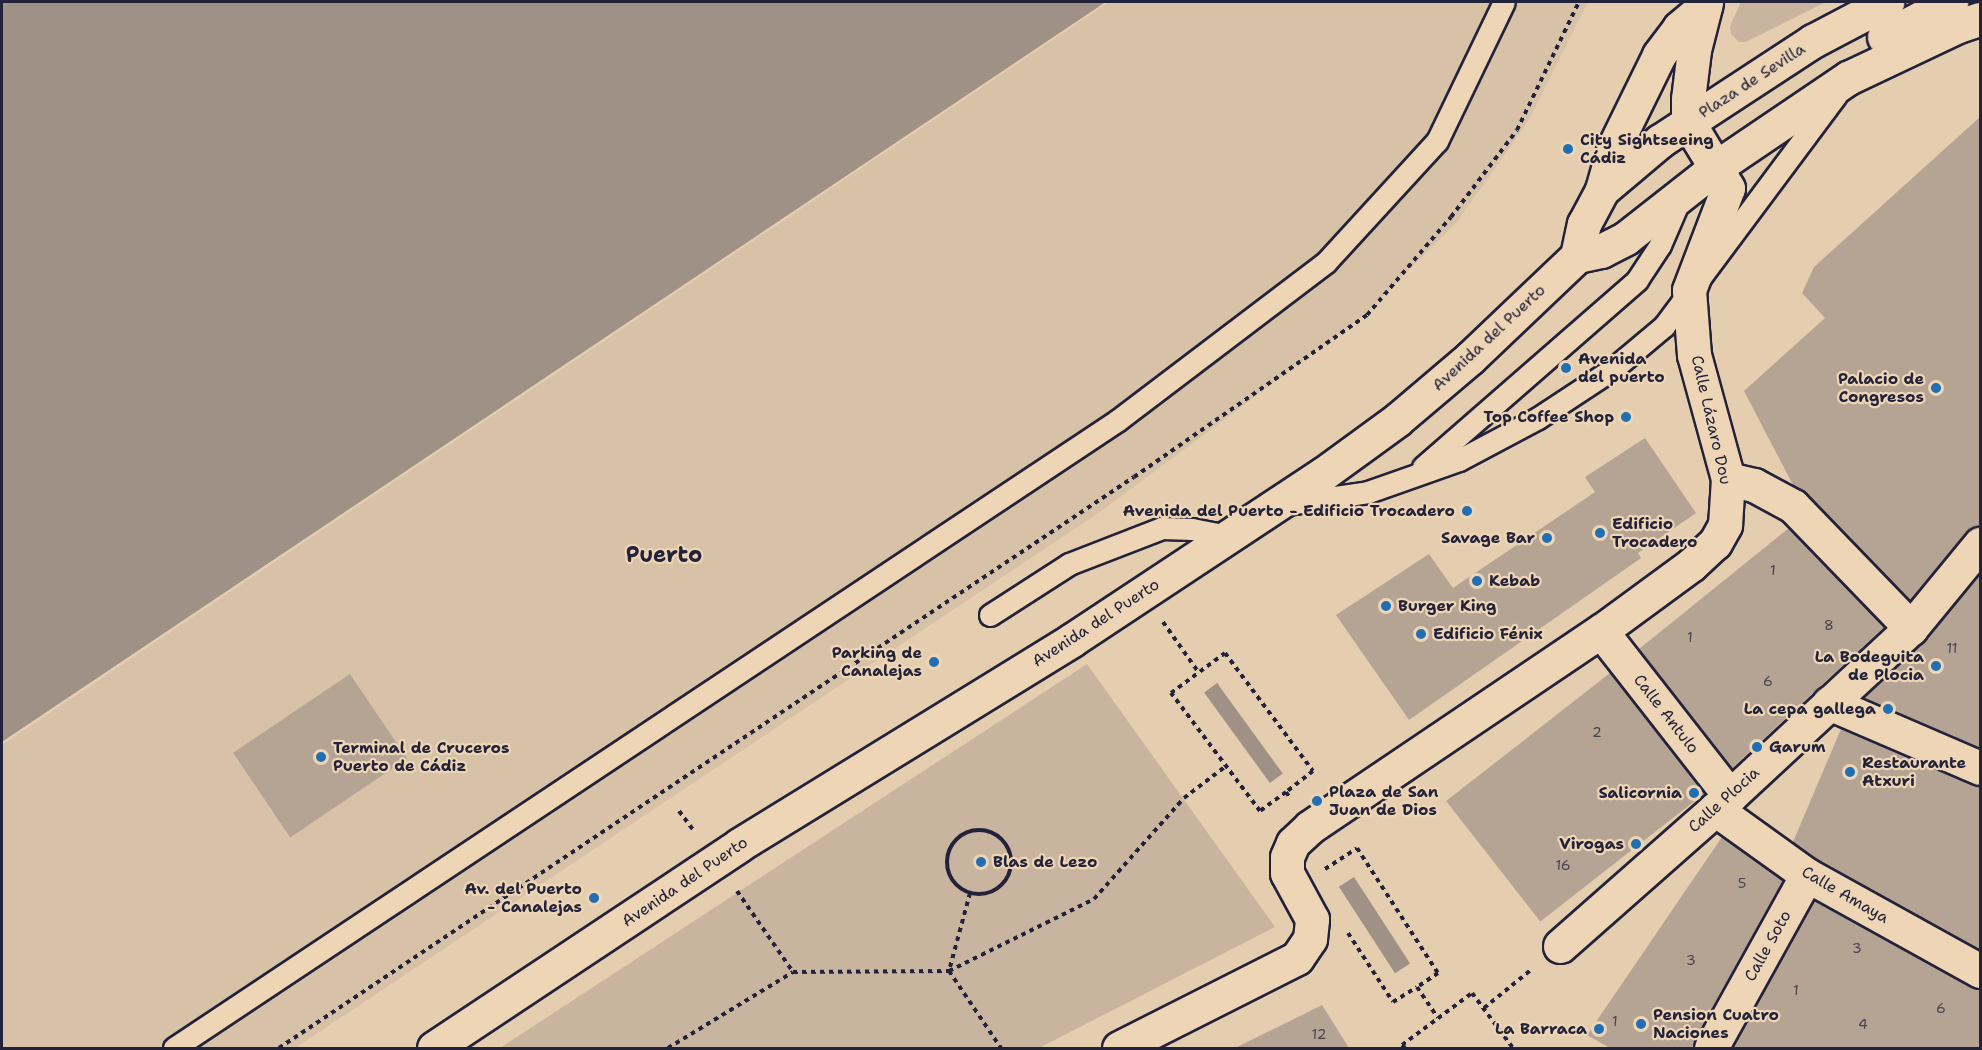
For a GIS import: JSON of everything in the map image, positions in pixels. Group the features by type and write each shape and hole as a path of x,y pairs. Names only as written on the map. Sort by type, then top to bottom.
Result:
{"street":[{"name":"Plaza de Sevilla","path":"1688,122 1813,40 1887,2"},
{"path":"1848,78 1870,46 1951,2"},
{"name":"Plaza de Sevilla","path":"1688,122 1688,99 1694,50 1706,4"},
{"name":"Plaza de Sevilla","path":"1602,190 1614,147 1659,55 1679,28 1706,4"},
{"path":"1715,168 1688,122 1660,141 1602,190 1584,224 1577,256 1601,251 1626,238 1715,168 1848,78 1958,26 1980,19"},
{"name":"Calle Lázaro Dou","path":"1131,1046 1297,958 1310,939 1311,919 1287,873 1287,856 1293,843 1310,827 1429,750 1602,631 1691,565 1715,543 1725,525 1728,479 1694,355 1689,290 1728,188 1715,168"},
{"name":"Avenida del Puerto","path":"434,1048 739,845 1143,593 1274,506 1397,420 1470,358 1577,256"},
{"path":"1728,479 1754,485 1793,506 1911,628"},
{"name":"Calle Plocia","path":"1560,945 1723,803 1911,628 1980,544"},
{"name":"Calle Antulo","path":"1602,631 1723,803"},
{"path":"1829,703 1980,768"},
{"name":"Calle Amaya","path":"1723,803 1807,875 1980,971"},
{"name":"Calle Soto","path":"1711,1048 1807,875"}],"lane":[{"path":"174,1048 1118,420 1326,262 1437,141 1504,2"},
{"path":"1274,506 1368,492 1459,460 1538,418 1614,368 1664,326 1848,78"},
{"path":"1414,476 1637,280 1660,244 1682,194"},
{"path":"990,615 1069,564 1162,528 1191,529 1229,536"}],"path":[{"path":"279,1048 1134,477 1367,315 1451,217 1517,130 1579,2"},
{"path":"1143,593 1198,673"},
{"path":"1225,653 1313,771 1260,812 1171,693 1198,673 1225,653"},
{"path":"668,1048 793,972 949,971 1094,899 1184,798 1226,766"},
{"path":"1286,792 1335,862"},
{"path":"969,831 989,831 1006,845 1011,866 1008,877 992,891 981,894 970,893 960,889 948,873 948,852 952,843 969,831"},
{"path":"1320,873 1357,848 1438,973 1393,1002 1343,926"},
{"path":"970,893 949,971 1001,1048"},
{"path":"1484,1008 1560,945"},
{"path":"1417,987 1438,1018"},
{"path":"1405,1048 1402,1045 1472,993 1513,1048"}],"shaded area":[{"path":"2,2 1106,2 2,742"},
{"path":"1106,2 1588,2 1529,120 1457,222 1363,316 1100,512 295,1048 2,1048 2,742"},
{"path":"1741,2 1826,2 1746,42 1739,42 1731,34 1730,26"},
{"path":"1087,664 1275,927 1039,1048 500,1048"},
{"path":"1217,683 1283,774 1270,783 1204,692"},
{"path":"1354,877 1410,963 1395,973 1339,887"}],"pier":[{"path":"1109,2 2,745 2,742"}],"building":[{"path":"1980,117 1980,526 1966,532 1910,600 1806,493 1793,485 1744,391 1825,318 1802,293 1814,267"},
{"path":"1645,438 1696,513 1638,553 1641,558 1409,720 1336,615 1429,554 1453,588 1595,492 1585,477"},
{"path":"1789,528 1884,627 1732,768 1639,649"},
{"path":"1980,573 1980,748 1864,698 1924,642"},
{"path":"1610,673 1704,794 1540,922 1446,801"},
{"name":"Terminal de Cruceros Puerto de Cádiz","path":"350,674 407,759 290,837 233,753"},
{"path":"1841,729 1980,786 1980,950 1817,859 1793,842"},
{"path":"1722,837 1783,880 1692,1048 1610,1048 1587,1035"},
{"path":"1814,900 1980,990 1980,1048 1732,1048"},
{"path":"1322,1005 1349,1048 1235,1048 1292,1020"}],"place":[{"name":"City Sightseeing Cádiz","path":"1568,149"},
{"name":"Avenida del puerto","path":"1566,368"},
{"name":"Palacio de Congresos","path":"1936,388"},
{"name":"Top Coffee Shop","path":"1626,417"},
{"name":"Avenida del Puerto - Edificio Trocadero","path":"1467,511"},
{"name":"Edificio Trocadero","path":"1600,533"},
{"name":"Savage Bar","path":"1547,538"},
{"name":"Kebab","path":"1477,581"},
{"name":"Burger King","path":"1386,606"},
{"name":"Edificio Fénix","path":"1421,634"},
{"name":"Parking de Canalejas","path":"934,662"},
{"name":"La Bodeguita de Plocia","path":"1936,666"},
{"name":"La cepa gallega","path":"1888,709"},
{"name":"Garum","path":"1757,747"},
{"name":"Terminal de Cruceros Puerto de Cádiz","path":"321,757"},
{"name":"Restaurante Atxuri","path":"1850,772"},
{"name":"Salicornia","path":"1694,793"},
{"name":"Plaza de San Juan de Dios","path":"1317,801"},
{"name":"Virogas","path":"1636,844"},
{"name":"Blas de Lezo","path":"981,862"},
{"name":"Av. del Puerto - Canalejas","path":"594,898"},
{"name":"Pension Cuatro Naciones","path":"1641,1024"},
{"name":"La Barraca","path":"1599,1029"}],"district":[{"name":"Puerto","path":"664,555"}]}
